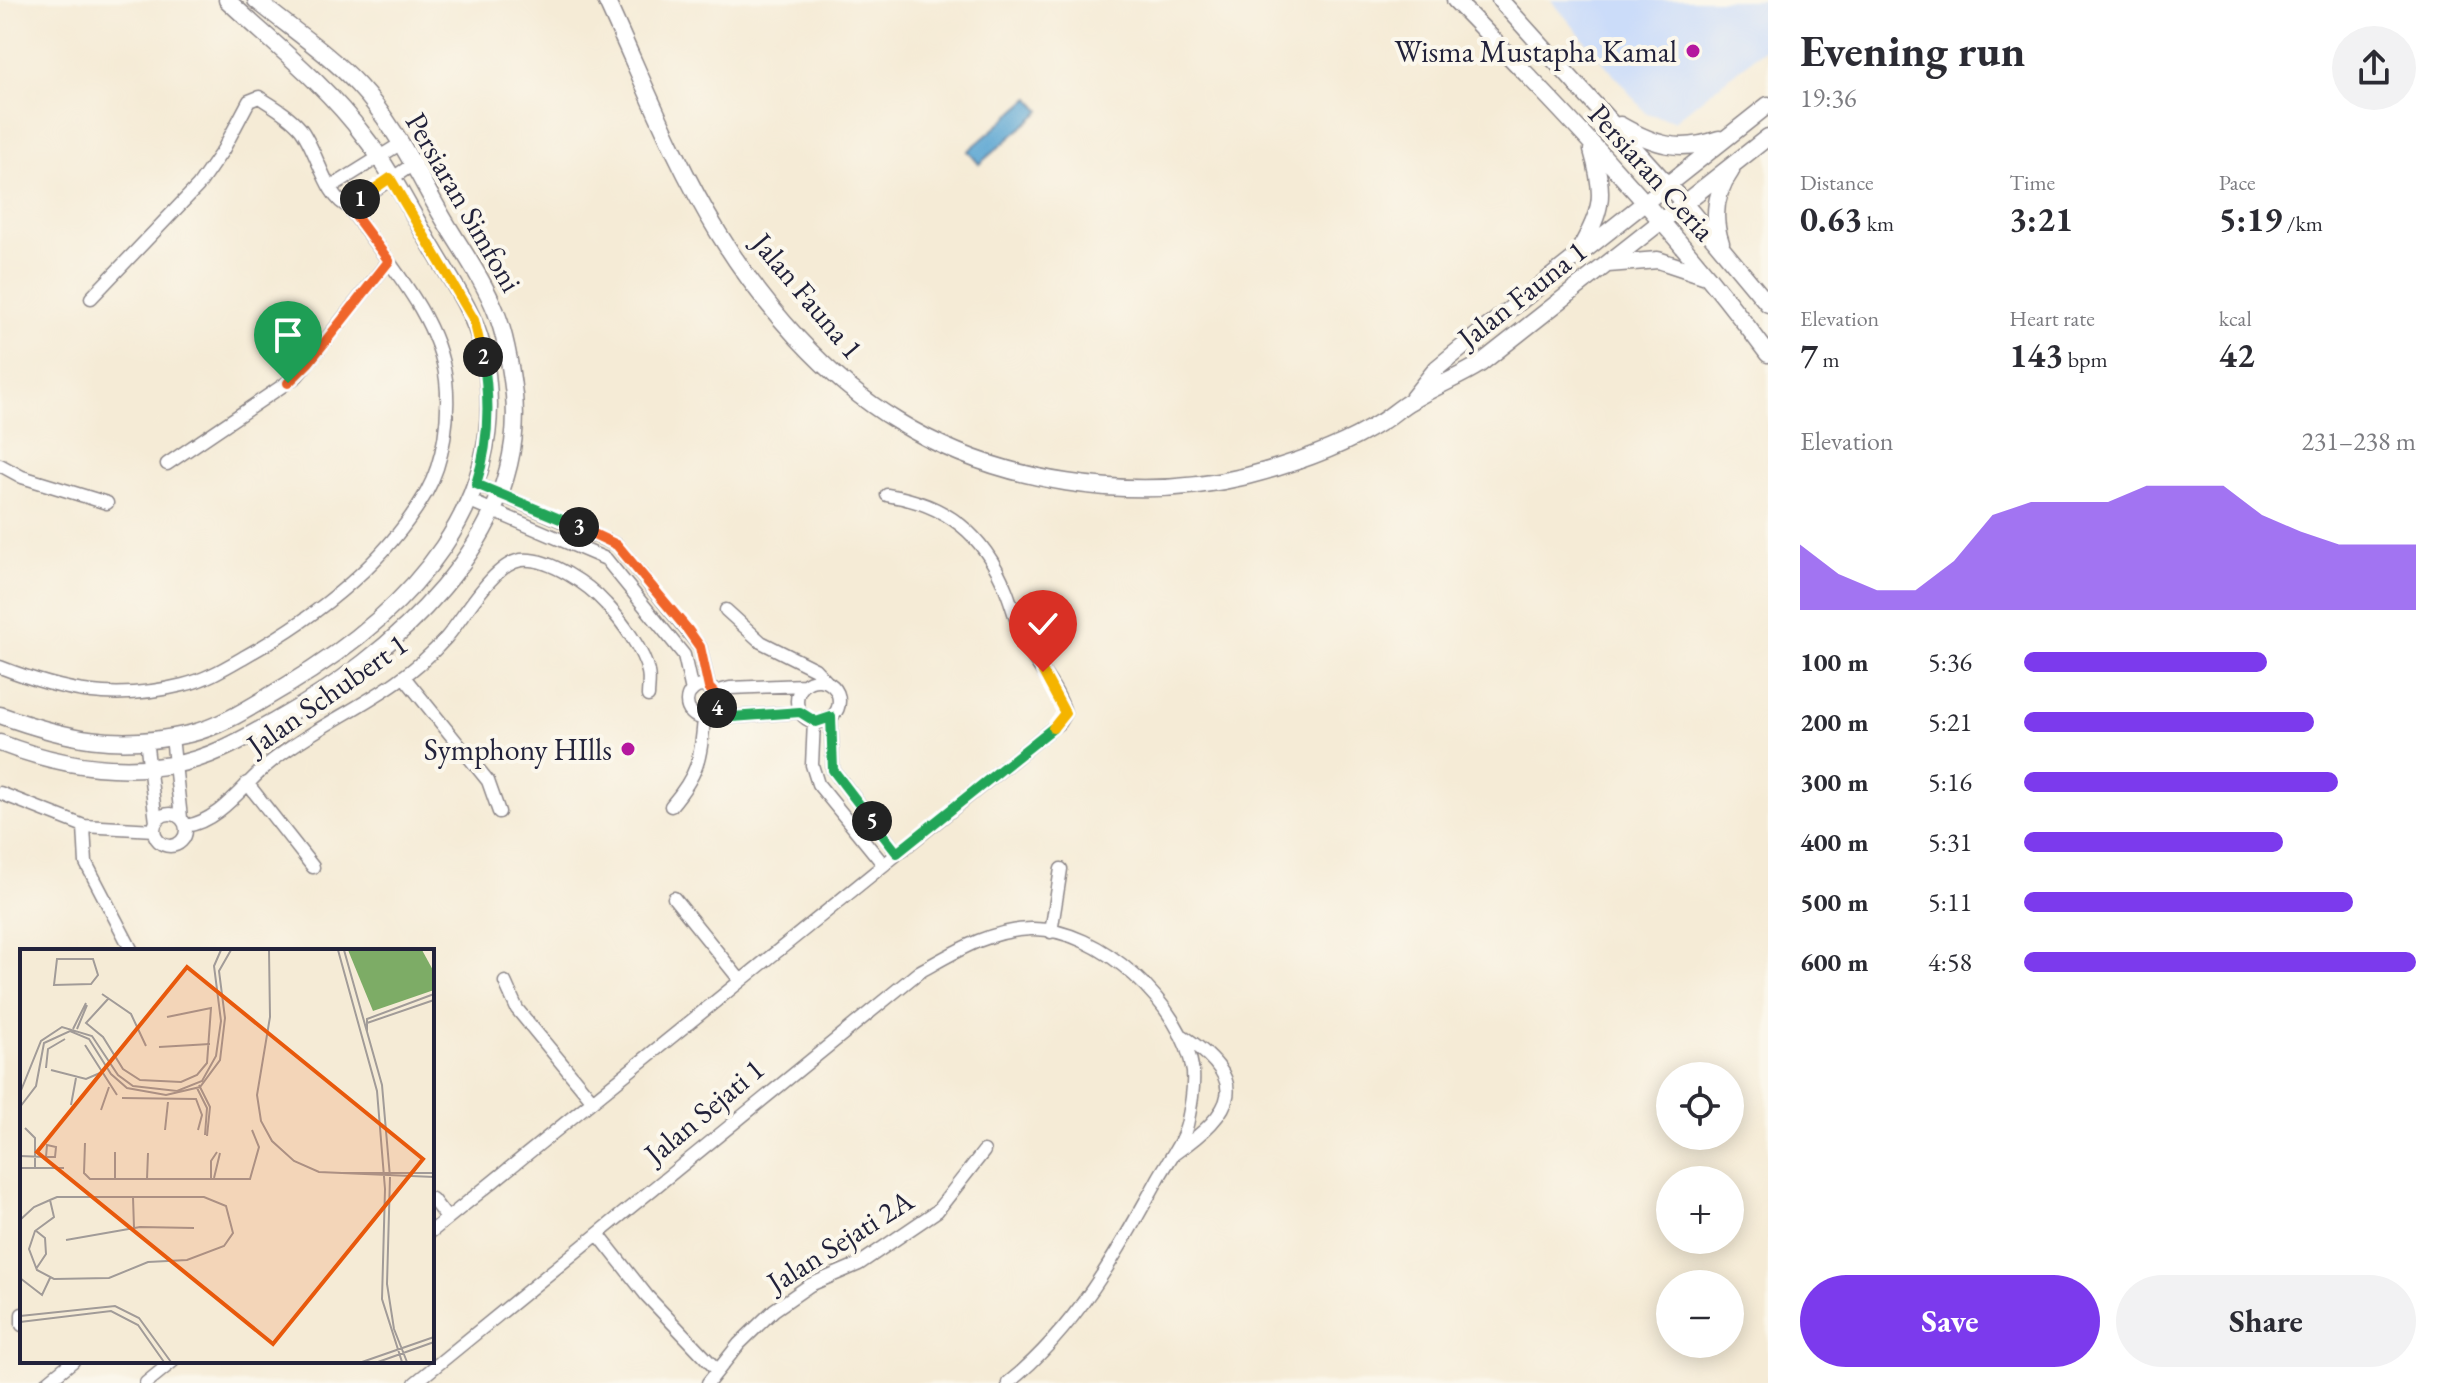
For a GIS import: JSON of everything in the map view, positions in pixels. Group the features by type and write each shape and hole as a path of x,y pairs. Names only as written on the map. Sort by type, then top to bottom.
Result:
{"street":[{"name":"Persiaran Simfoni","path":"0,715 84,741 172,737 222,723 306,674 407,593 451,538 470,501 484,460 488,425 487,384 482,347 474,320 378,157 329,95 227,0"},
{"name":"Persiaran Simfoni","path":"0,743 83,766 149,767 175,764 236,743 314,698 374,655 437,595 484,527 500,492 514,426 514,394 503,337 490,298 400,144 360,86 256,0"},
{"name":"Jalan Fauna 1","path":"606,0 689,179 720,235 785,322 848,387 897,422 964,455 1023,472 1100,486 1151,487 1246,476 1345,442 1412,400 1447,385 1480,364 1768,137"},
{"name":"Persiaran Ceria","path":"1455,0 1708,276 1768,354"},
{"name":"Persiaran Ceria","path":"1500,0 1667,183 1768,304"},
{"path":"0,667 50,687 87,694 151,691 185,685 226,667 300,624 377,558 427,492 442,449 446,380 434,338 389,261 349,207 333,197 331,187 299,127 259,97 249,101 223,150 198,186 91,298"},
{"name":"Jalan Fauna 1","path":"1412,400 1437,368 1768,105"},
{"path":"1608,118 1657,145 1677,148 1703,145 1731,135"},
{"path":"1576,257 1601,204 1601,182 1589,143"},
{"path":"331,187 400,144"},
{"path":"1723,249 1717,232 1717,202 1722,183 1736,163"},
{"path":"349,207 412,165"},
{"path":"1605,264 1658,260 1708,276"},
{"path":"167,464 297,376 389,261"},
{"path":"0,465 22,477 107,503"},
{"path":"476,484 617,545 700,647 718,702 710,714 694,779 671,806"},
{"path":"434,1229 1059,723 1065,713 1028,649 1006,589 983,546 946,512 913,499 887,495"},
{"path":"470,501 606,559 684,655 692,691 687,707 694,716 710,714 732,717 800,712 814,721 831,717"},
{"name":"Jalan Schubert 1","path":"183,822 217,812 274,760 404,677 446,638 500,570 522,560 546,566 583,584 611,609 644,660 648,672 648,696"},
{"path":"726,610 761,642 815,669 835,688 839,702 831,717 833,770 890,858"},
{"path":"404,677 488,781 499,812"},
{"path":"692,691 805,685 817,680 827,682"},
{"path":"800,712 797,700 805,685"},
{"path":"814,721 812,765 818,784 890,858"},
{"path":"146,739 157,839 170,846 183,840 172,737"},
{"path":"818,784 833,770"},
{"path":"247,783 313,867"},
{"path":"0,793 84,826 155,826 166,815 183,822"},
{"path":"84,826 86,863 131,949"},
{"path":"1051,932 1061,869"},
{"path":"674,898 740,980"},
{"name":"Jalan Sejati 1","path":"415,1383 832,1039 919,972 981,937 1032,929 1071,937 1111,957 1156,995 1180,1034 1193,1073 1188,1124 1104,1275 1072,1321 1035,1361 1008,1383"},
{"path":"505,982 517,1009 592,1100"},
{"path":"1170,1157 1209,1130 1226,1103 1228,1082 1221,1066 1180,1034"},
{"name":"Jalan Sejati 2A","path":"708,1383 774,1310 810,1285 859,1264 937,1211 984,1151"},
{"path":"434,1202 447,1218"},
{"path":"598,1234 647,1296 717,1370"},
{"path":"52,1363 59,1373"},
{"path":"46,1383 71,1363"},
{"path":"146,1383 171,1363"}],"shaded area":[{"path":"1551,0 1768,0 1768,46 1674,121 1646,113"}],"water":[{"path":"1030,98 1041,111 979,164 968,151"}],"place":[{"name":"Wisma Mustapha Kamal","path":"1693,51"},
{"name":"Symphony HIlls","path":"628,749"}],"route":[{"path":"288,383 309,362 389,261 349,207 390,178 474,320 482,347 488,425 484,460 476,484 617,545 700,647 709,688 718,697 716,711 732,717 800,712 816,722 831,717 833,770 897,853 1059,723 1065,713 1062,702 1043,672"}]}
